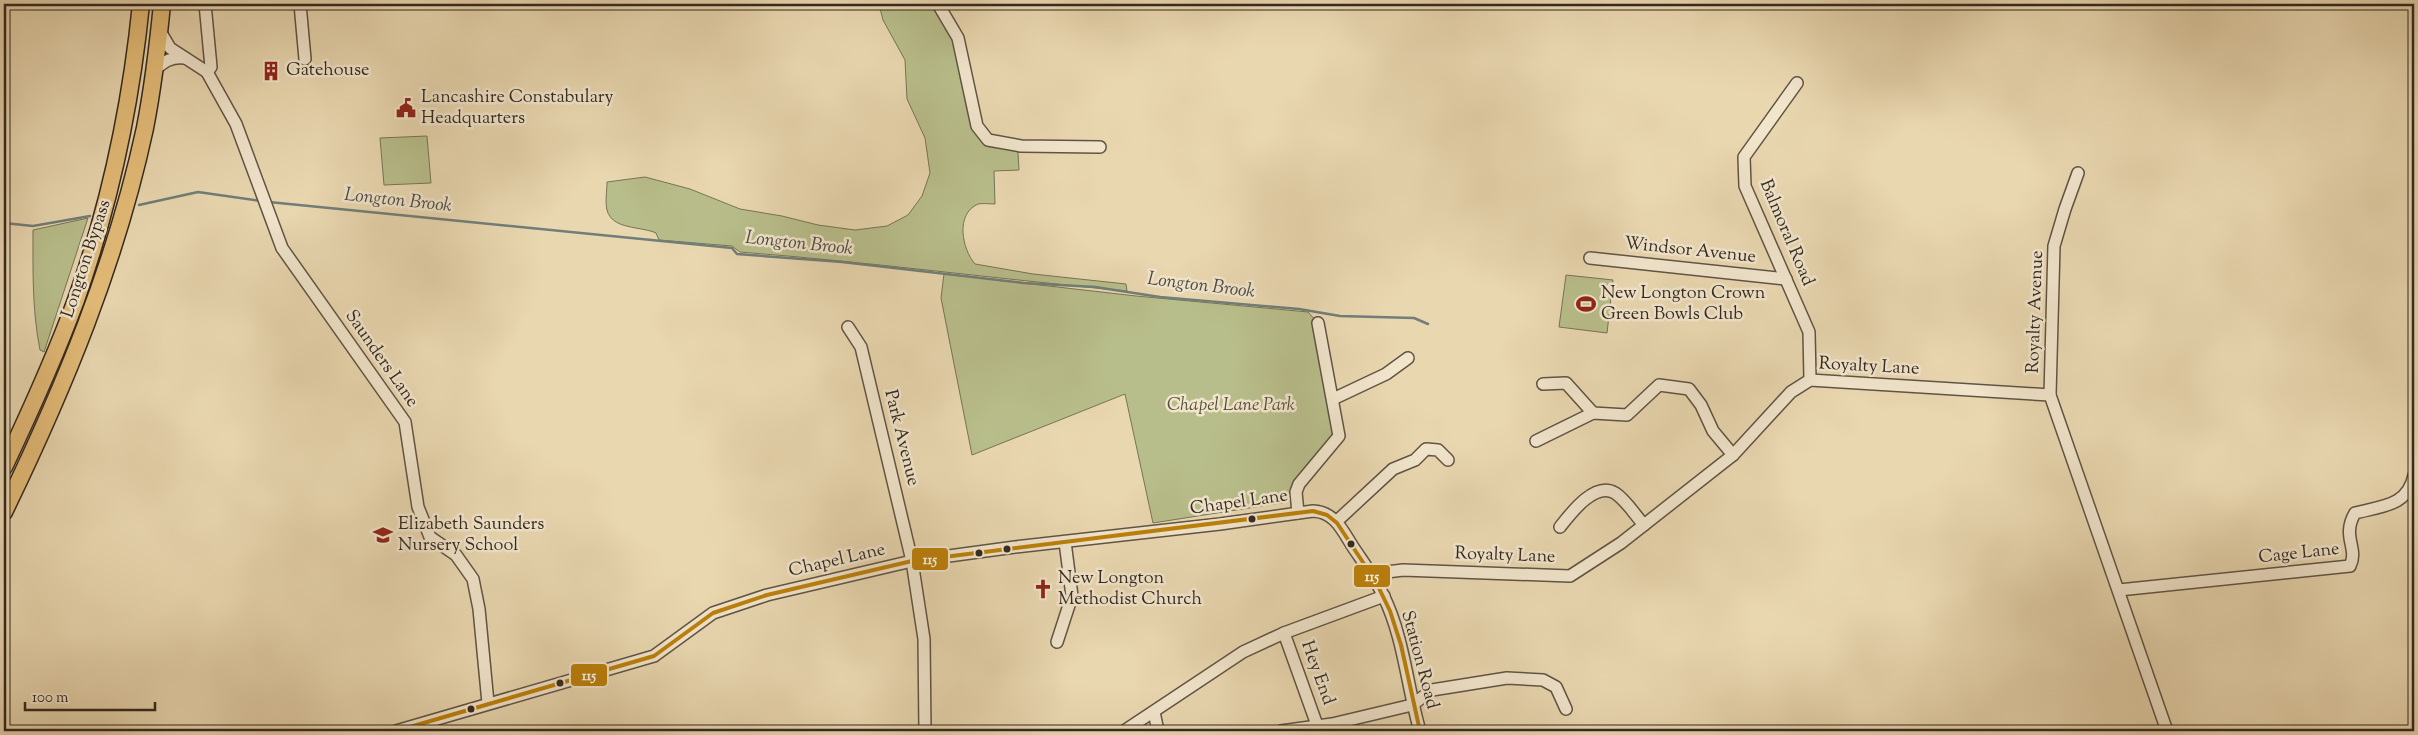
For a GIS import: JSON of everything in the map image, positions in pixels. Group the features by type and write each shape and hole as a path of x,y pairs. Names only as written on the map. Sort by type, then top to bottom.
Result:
{"highway":[{"name":"Longton Bypass","path":"4,467 40,389 75,301 101,220 125,116 136,50 141,4"},
{"name":"Longton Bypass","path":"4,512 59,395 106,271 145,127 162,4"}],"street":[{"name":"Saunders Lane","path":"205,4 209,69 236,124 282,248 405,422 418,507 430,537 456,556 473,579 479,609 488,703"},
{"path":"300,4 304,59"},
{"path":"938,4 958,38 977,126 988,140 1021,146 1100,147"},
{"name":"Saunders Lane","path":"159,29 167,44 185,58 209,69"},
{"path":"153,71 168,59 185,58"},
{"name":"Balmoral Road","path":"1797,83 1744,157 1745,186 1809,332 1810,380"},
{"name":"Royalty Avenue","path":"2050,395 2054,246 2064,209 2078,173"},
{"name":"Windsor Avenue","path":"1590,258 1786,279"},
{"path":"1298,512 1296,492 1299,484 1339,436 1318,323"},
{"name":"Park Avenue","path":"848,327 861,347 912,561 924,639 925,731"},
{"path":"1333,398 1386,374 1408,358"},
{"name":"Royalty Lane","path":"1371,574 1404,570 1570,576 1644,525 1733,455 1791,392 1810,380 2050,395"},
{"path":"1543,384 1566,383 1593,413"},
{"path":"1536,441 1593,413 1627,415 1659,386 1689,389 1702,404 1713,432 1733,455"},
{"path":"2050,395 2167,731"},
{"path":"1337,522 1393,469 1415,460 1426,449 1438,450 1448,460"},
{"name":"Cage Lane","path":"2119,590 2350,566 2354,559 2348,535 2350,523 2356,514 2398,501 2409,492 2414,474"},
{"path":"1560,527 1577,506 1598,492 1609,490 1617,494 1644,525"},
{"name":"Chapel Lane","path":"396,731 654,656 713,613 767,594 912,561 1220,524 1298,512 1321,512 1337,522"},
{"name":"Station Road","path":"1337,522 1384,596 1400,644 1412,705 1420,731"},
{"path":"1058,642 1072,596 1065,542"},
{"path":"1124,731 1243,652 1284,633 1384,596"},
{"name":"Hey End","path":"1284,633 1317,725"},
{"path":"1281,731 1317,725 1331,728 1412,705 1432,690 1507,678 1543,680 1556,687 1566,710"},
{"path":"1154,712 1158,731"}],"green space":[{"path":"879,4 935,4 955,39 976,131 1015,149 1018,153 1019,170 994,171 995,204 978,204 966,215 963,232 964,241 970,258 975,264 1033,274 1126,284 1127,291 740,252 732,246 659,240 656,233 621,224 610,216 606,207 607,182 645,177 690,189 740,209 782,216 818,225 855,230 887,226 908,215 922,196 930,173 925,138 907,99 905,60 883,20"},
{"path":"427,136 431,183 384,185 380,138"},
{"path":"88,218 44,352 40,350 36,320 33,230"},
{"name":"Chapel Lane Park","path":"944,274 1136,296 1308,312 1318,323 1339,432 1287,502 1153,523 1125,394 972,455 941,298"},
{"name":"New Longton Crown Green Bowls Club","path":"1566,275 1613,280 1607,333 1559,327"}],"waterway":[{"name":"Longton Brook","path":"139,205 198,192 261,201"},
{"name":"Longton Brook","path":"269,202 732,248 737,254 842,262 1024,283 1095,287 1160,297 1299,309 1340,316 1414,318 1428,324"},
{"name":"Longton Brook","path":"4,223 33,226 90,216"}],"transit line":[{"name":"115","path":"396,731 654,656 713,613 767,595 912,561 1313,511 1327,515 1337,523 1376,582 1390,611 1401,645 1420,731"}],"place":[{"name":"Gatehouse","path":"271,71"},
{"name":"Lancashire Constabulary Headquarters","path":"406,108"},
{"name":"New Longton Crown Green Bowls Club","path":"1586,304"},
{"name":"Elizabeth Saunders Nursery School","path":"383,535"},
{"name":"New Longton Methodist Church","path":"1043,589"}]}
